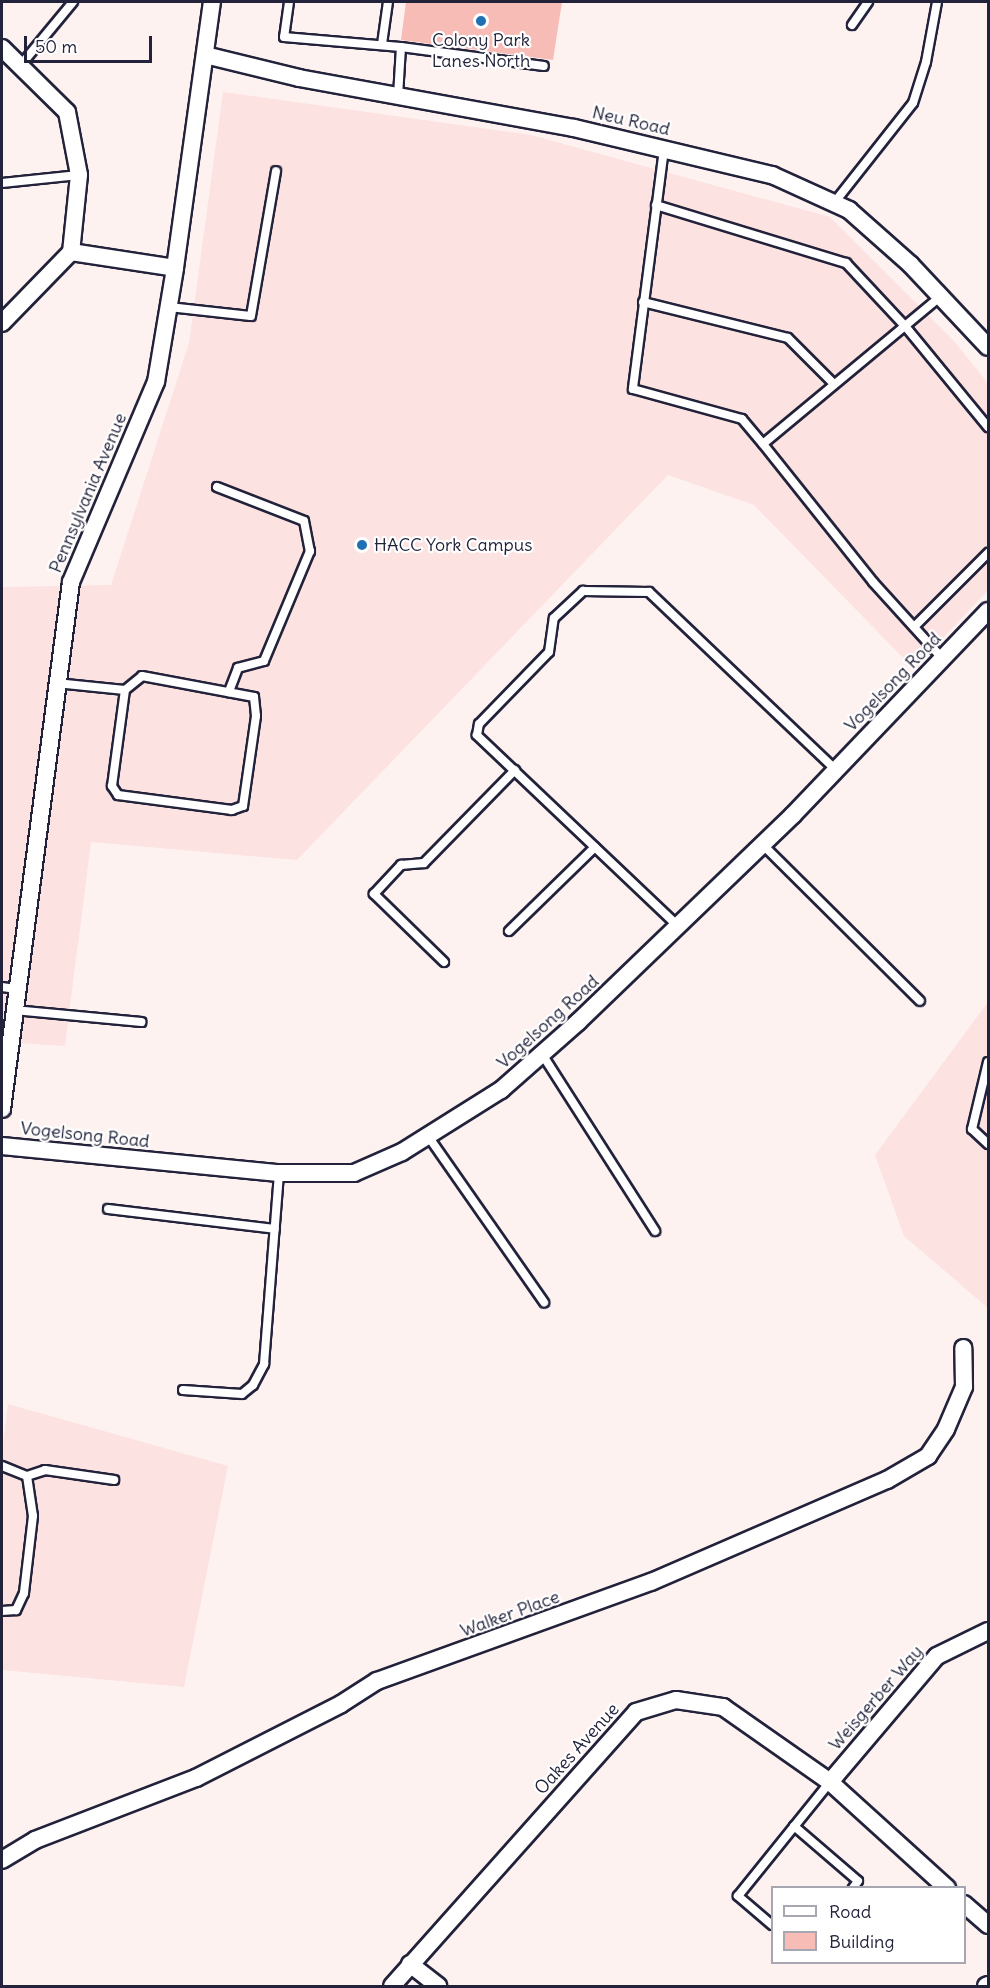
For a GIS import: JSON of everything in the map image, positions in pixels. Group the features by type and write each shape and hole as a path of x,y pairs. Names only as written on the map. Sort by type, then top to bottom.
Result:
{"street":[{"name":"Pennsylvania Avenue","path":"2,1109 14,1010 9,988 71,582 156,382 175,268 212,2"},
{"path":"2,48 67,112 79,175 71,252 2,323"},
{"name":"Neu Road","path":"205,55 398,96 574,128 772,175 849,210 942,295 988,347"},
{"path":"71,252 175,268"},
{"name":"Vogelsong Road","path":"2,1146 279,1173 354,1173 402,1152 501,1090 680,928 836,770 988,610"},
{"name":"Walker Place","path":"2,1860 35,1840 196,1778 340,1704 377,1681 651,1582 887,1480 928,1456 946,1429 964,1387 963,1348"},
{"name":"Weisgerber Way","path":"830,1782 937,1656 988,1631"},
{"name":"Oakes Avenue","path":"392,1986 636,1712 676,1700 723,1707 830,1782 946,1886"},
{"path":"966,1906 988,1925"},
{"path":"410,1964 438,1986"}],"lane":[{"path":"20,66 73,2"},
{"path":"289,2 284,37 382,44 544,66"},
{"path":"382,44 388,2"},
{"path":"852,25 868,2"},
{"path":"834,203 913,103 927,62 937,2"},
{"path":"398,96 401,47"},
{"path":"664,149 642,302 633,389 742,419 873,582 942,658"},
{"path":"169,307 251,316 276,171"},
{"path":"2,183 79,175"},
{"path":"656,205 846,263 905,326 988,427"},
{"path":"764,444 942,295"},
{"path":"642,302 788,338 834,384"},
{"path":"217,487 304,521 310,550 264,661 238,668 229,692"},
{"path":"914,627 988,553"},
{"path":"680,928 477,735 479,724 549,652 554,618 583,591 649,592 836,770"},
{"path":"56,683 124,690 142,676 254,697 256,716 243,806 232,810 118,795 112,786 124,690"},
{"path":"444,962 374,894 401,865 424,863 515,770"},
{"path":"763,845 920,1001"},
{"path":"509,931 595,847"},
{"path":"14,1010 141,1022"},
{"path":"542,1054 655,1231"},
{"path":"988,1062 972,1129 988,1144"},
{"path":"428,1136 544,1302"},
{"path":"183,1390 242,1394 253,1384 264,1364 279,1173"},
{"path":"108,1209 275,1228"},
{"path":"2,1466 27,1476 45,1470 114,1480"},
{"path":"2,1611 16,1610 24,1593 33,1516 27,1476"},
{"path":"771,1924 738,1896 830,1782"},
{"path":"794,1826 858,1881 854,1886"}],"shaded area":[{"name":"HACC York Campus","path":"223,92 531,135 830,217 953,340 988,383 988,590 914,669 754,505 668,475 297,860 91,842 65,1046 2,1042 2,587 111,585 189,343"},
{"path":"988,1002 988,1308 904,1236 875,1155"},
{"path":"8,1404 228,1466 184,1687 2,1670 2,1453"}],"building":[{"name":"Colony Park Lanes North","path":"406,2 562,2 553,60 401,40"}],"place":[{"name":"Colony Park Lanes North","path":"481,21"},
{"name":"HACC York Campus","path":"362,545"}]}
